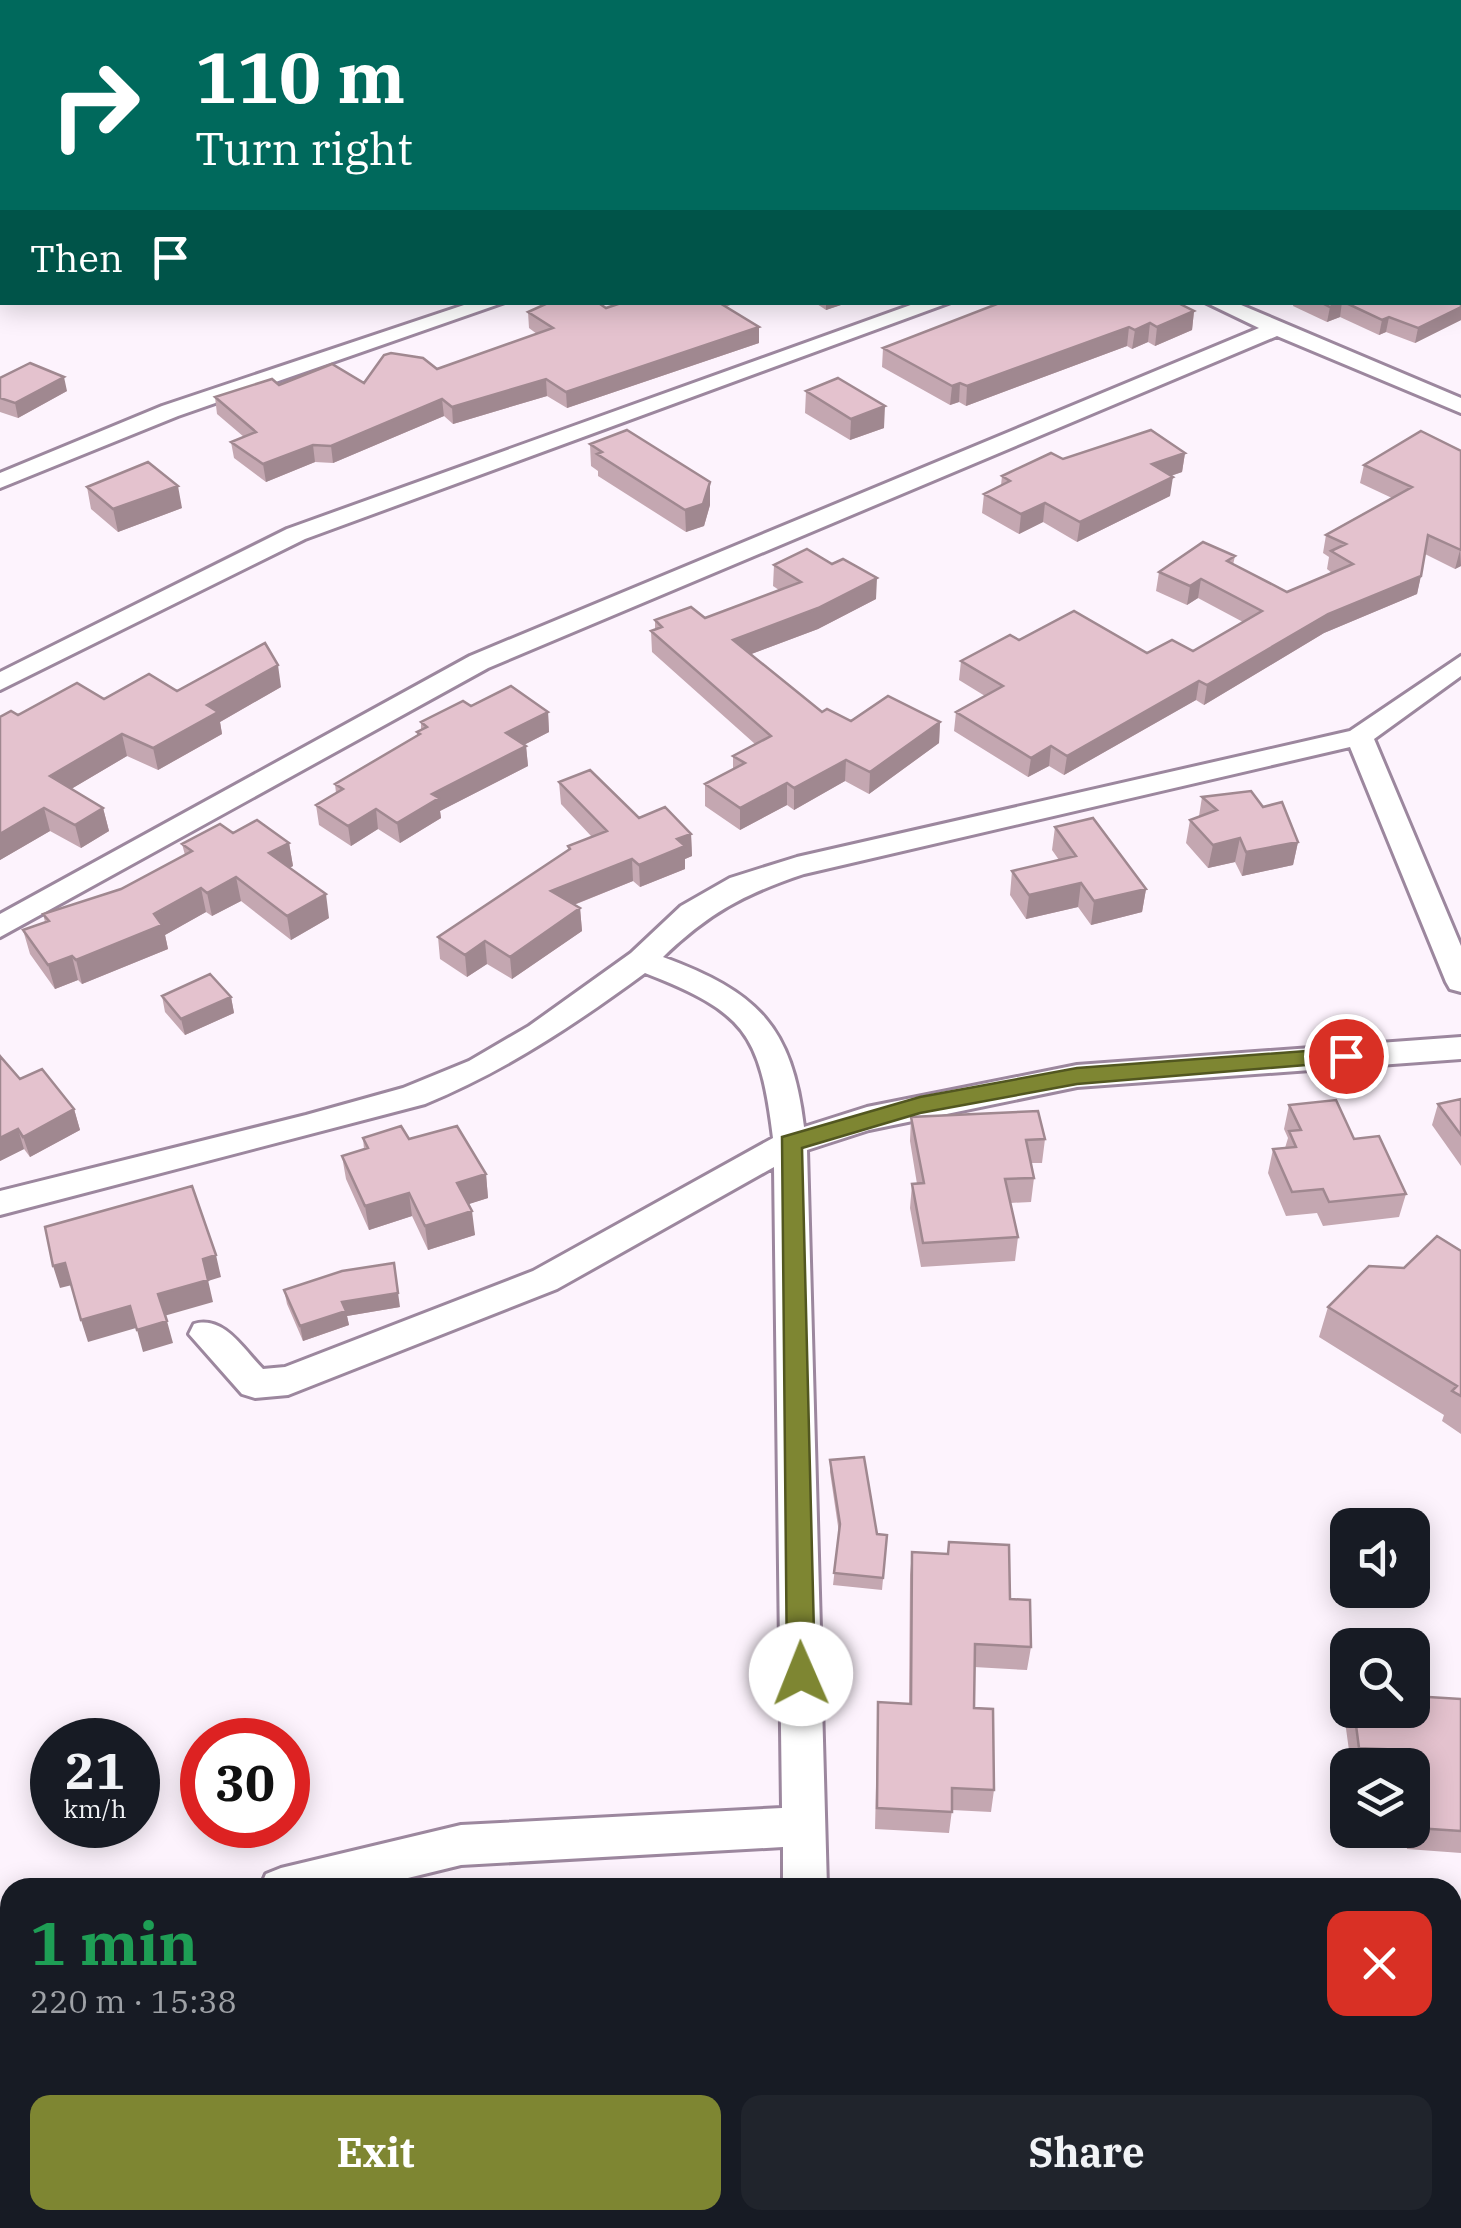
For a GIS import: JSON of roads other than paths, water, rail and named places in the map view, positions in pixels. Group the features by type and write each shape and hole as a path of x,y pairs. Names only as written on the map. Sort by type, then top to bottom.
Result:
{"street":[{"path":"0,481 170,412 486,305"},
{"path":"0,682 340,516 932,305"},
{"path":"1222,305 1461,406"},
{"path":"0,927 479,662 1276,329"},
{"path":"0,1204 414,1096 480,1069 540,1034 642,960 692,913 740,885 797,866 1359,737 1461,664"},
{"path":"1359,737 1461,982"},
{"path":"642,960 710,990 756,1022 776,1058 790,1143 805,1878"},
{"path":"208,1334 255,1384 288,1381 545,1280 790,1143 920,1105 1077,1076 1461,1048"},
{"path":"323,1878 461,1845 804,1826"}]}
